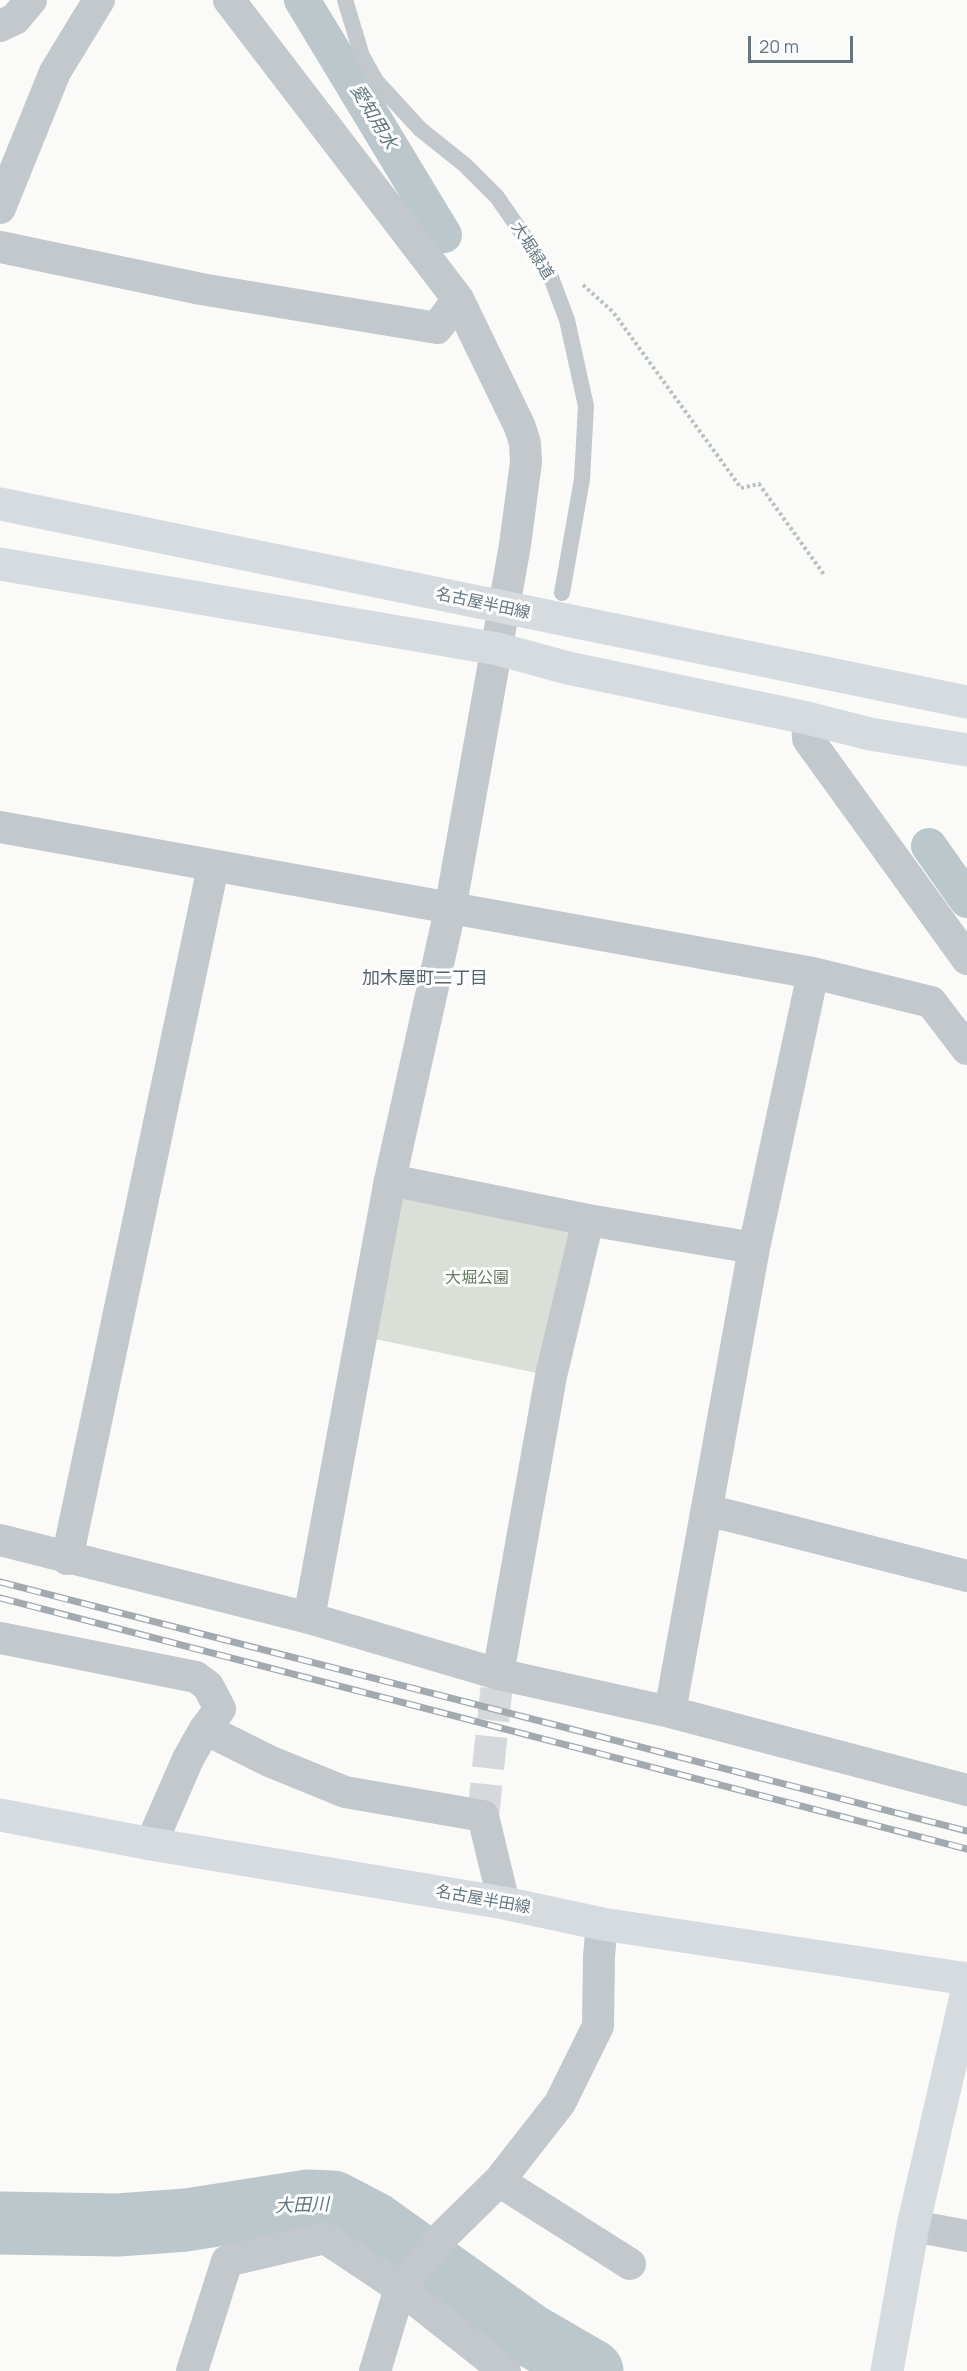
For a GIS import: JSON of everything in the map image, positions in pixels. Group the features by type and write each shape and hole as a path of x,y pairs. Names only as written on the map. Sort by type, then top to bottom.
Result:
{"main road":[{"name":"名古屋半田線","path":"0,504 967,702"},
{"path":"0,564 498,649 579,670 807,718 870,734 967,750"},
{"name":"名古屋半田線","path":"0,1815 151,1844 504,1903 602,1924 967,1979"},
{"path":"887,2371 913,2226 967,1992"}],"street":[{"path":"0,26 15,19 31,0"},
{"path":"0,208 55,72 99,0"},
{"path":"229,0 458,299 520,427 525,443 526,462 498,649 450,910 390,1180 309,1618"},
{"path":"0,247 201,289 437,328 458,299"},
{"path":"807,718 808,739 967,959"},
{"path":"0,828 813,973 931,1002 967,1049"},
{"path":"67,1559 213,867"},
{"path":"670,1712 754,1248 813,973"},
{"path":"390,1180 588,1220 754,1248"},
{"path":"498,1674 551,1376 588,1220"},
{"path":"707,1509 967,1576"},
{"path":"0,1540 67,1559 309,1618 498,1674 670,1712 967,1790"},
{"path":"0,1638 196,1677 208,1686 220,1709 205,1729 188,1759 151,1844"},
{"path":"205,1729 269,1761 345,1792 483,1815 504,1903"},
{"path":"375,2371 401,2287 444,2235 499,2181 561,2103 598,2026 602,1924"},
{"path":"499,2181 630,2264"},
{"path":"913,2226 967,2236"},
{"path":"192,2371 227,2261 325,2238 401,2287 505,2371"}],"lane":[{"name":"大堀緑道","path":"345,0 362,56 376,81 420,129 465,165 497,197 549,272 567,320 586,406 582,479 562,593"}],"path":[{"path":"549,272 561,272 589,288 613,312 741,488 759,484 825,576"}],"green space":[{"name":"大堀公園","path":"390,1180 588,1220 551,1376 361,1336"}],"waterway":[{"name":"愛知用水","path":"302,0 444,235"},
{"name":"愛知用水","path":"929,846 967,900"},
{"name":"大田川","path":"0,2223 118,2225 186,2220 307,2201 333,2202 375,2224 530,2335 592,2371"}],"tunnel":[{"path":"483,1816 498,1674"}],"railway":[{"path":"0,1582 967,1831"},
{"path":"0,1598 967,1849"}],"district":[{"name":"加木屋町二丁目","path":"425,979"}]}
